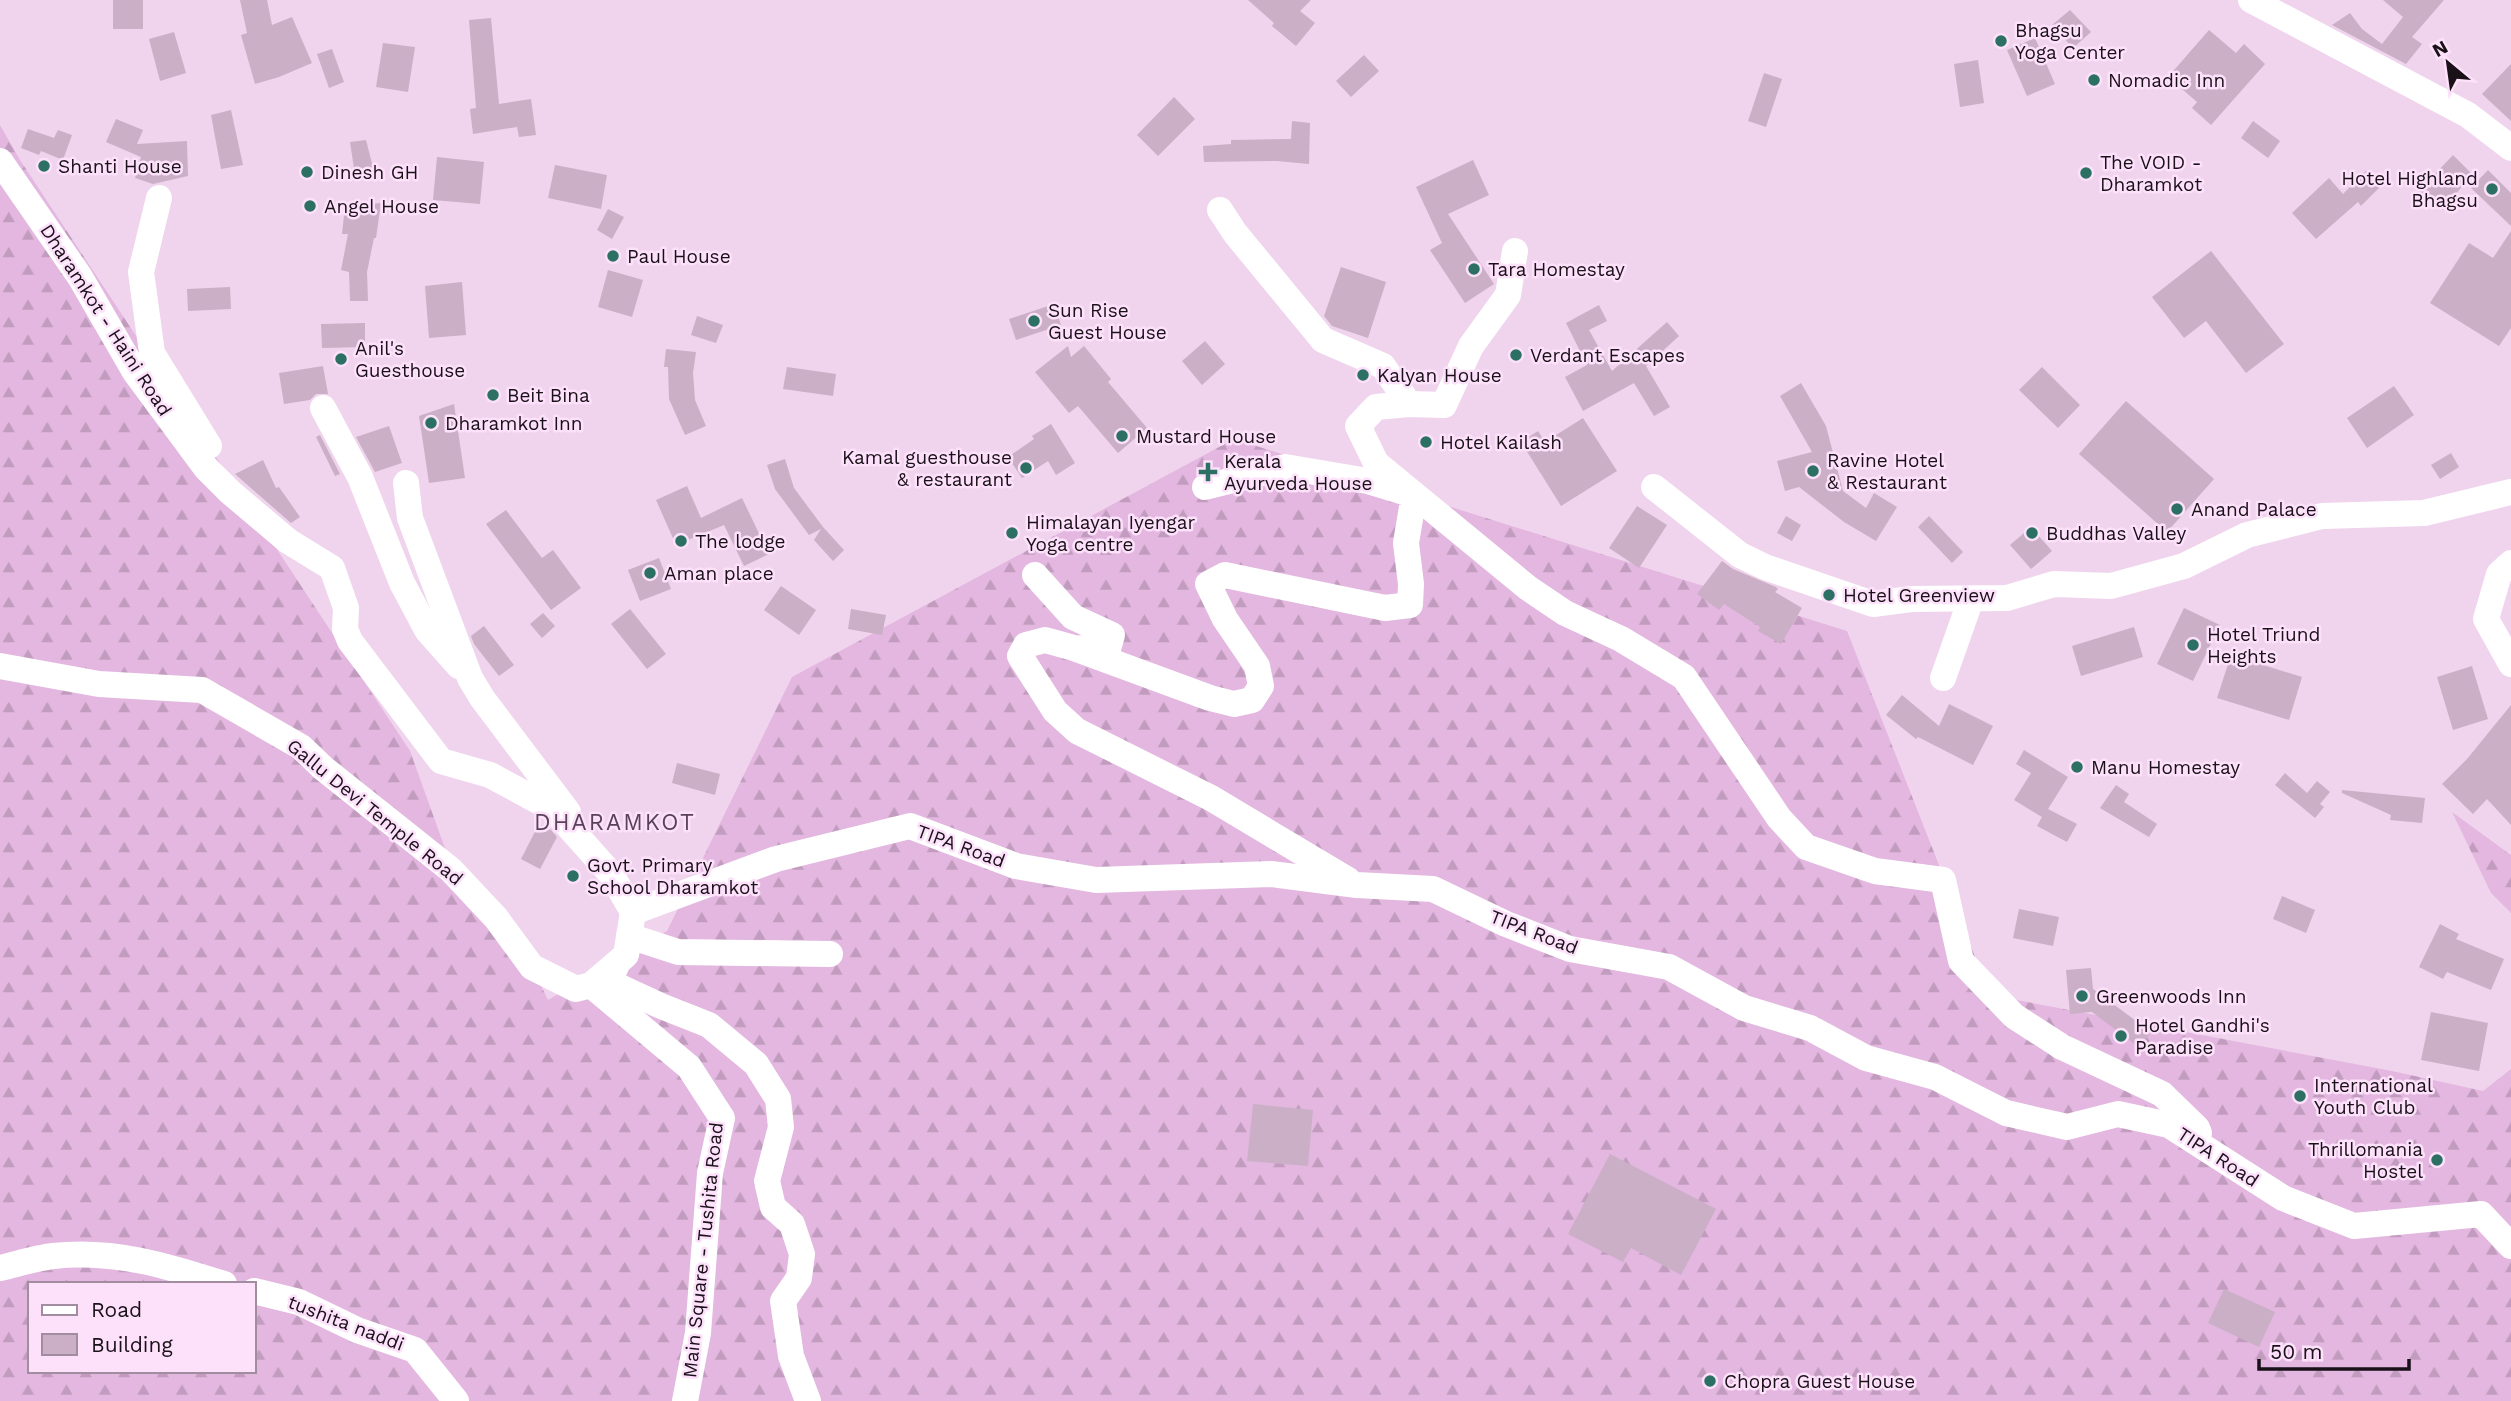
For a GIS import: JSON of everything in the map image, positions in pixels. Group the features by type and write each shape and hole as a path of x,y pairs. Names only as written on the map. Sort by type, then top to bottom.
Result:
{"street":[{"path":"2251,0 2468,115 2511,148"},
{"name":"Dharamkot - Haini Road","path":"0,160 80,277 135,372 206,468 288,541 332,568 346,608 345,629 350,641 441,761 490,775 553,809 611,874 626,942 609,982 709,1025 756,1064 778,1099 781,1127 767,1181 772,1207 792,1224 802,1254 799,1278 783,1301 791,1356 808,1401"},
{"path":"159,198 141,272 152,353 219,462 230,492"},
{"path":"1220,210 1235,233 1323,340 1383,366 1409,404"},
{"path":"1515,251 1508,295 1471,346 1444,405 1376,407 1357,426 1376,463 1528,588 1556,607 1621,639 1684,677 1779,817 1806,847 1875,871 1943,880 1961,961 2014,1016 2062,1047 2162,1094 2197,1128 2204,1148"},
{"path":"323,408 360,477 402,583 427,630 470,678"},
{"path":"1205,487 1285,467 1368,481 1414,495"},
{"path":"406,483 410,518 470,678 482,698 592,843 611,874"},
{"path":"1654,487 1740,555 1765,567 1872,604 1911,599 2007,598 2054,584 2111,586 2184,566 2247,535 2322,516 2424,513 2511,492"},
{"path":"1357,885 1211,798 1077,731 1055,711 1020,656 1026,645 1045,640 1210,698 1234,704 1252,700 1261,686 1257,666 1225,619 1208,584 1226,575 1385,608 1410,605 1411,584 1406,543 1414,495"},
{"path":"2511,563 2499,574 2486,619 2511,664"},
{"path":"1035,575 1073,617 1112,635 1108,649 1074,648"},
{"path":"1943,678 1971,598"},
{"name":"Gallu Devi Temple Road","path":"0,666 99,684 202,690 302,747 323,768 451,870 496,918 532,967 576,989 591,985"},
{"name":"TIPA Road","path":"626,942 776,859 910,827 1016,866 1096,880 1271,874 1357,885 1433,889 1506,924 1570,949 1670,967 1744,1008 1810,1028 1867,1058 1935,1077 2006,1113 2067,1127 2118,1114 2169,1125 2283,1198 2354,1226 2482,1214 2511,1246"},
{"path":"591,985 626,942 678,952 830,954"},
{"name":"Main Square - Tushita Road","path":"591,985 689,1067 722,1118 710,1173 698,1333 685,1401"},
{"path":"0,1268 52,1256 110,1254 164,1265 218,1282"},
{"name":"tushita naddi","path":"256,1291 299,1302 357,1330 415,1350 456,1401"}],"green space":[{"path":"0,125 20,160 410,751 451,865 532,967 548,1000 667,931 792,677 1234,439 1847,631 1990,995 2392,1071 2483,1091 2511,1069 2511,1401 0,1401"},
{"path":"2452,812 2511,855 2511,913 2491,893"}],"building":[{"path":"113,0 143,0 143,29 113,29"},
{"path":"240,0 267,0 272,25 292,17 312,63 255,84 241,35 247,33"},
{"path":"1248,0 1311,0 1300,11 1315,23 1296,46 1272,26 1274,23"},
{"path":"2383,0 2444,0 2412,37 2422,44 2406,64 2332,25 2350,13 2362,29 2382,44 2403,17"},
{"path":"2070,10 2091,32 2073,48 2052,25"},
{"path":"491,18 499,104 531,99 536,135 519,137 517,127 473,134 470,109 476,108 469,20"},
{"path":"2209,30 2236,53 2244,44 2265,64 2211,125 2192,108 2197,102 2168,77"},
{"path":"174,32 186,73 160,81 149,39"},
{"path":"2035,38 2055,84 2027,96 2007,50"},
{"path":"383,43 415,47 408,92 376,87"},
{"path":"332,49 344,82 329,88 317,54"},
{"path":"1364,55 1379,71 1351,97 1336,81"},
{"path":"1978,60 1984,103 1960,107 1954,64"},
{"path":"2511,64 2511,121 2482,94"},
{"path":"1764,73 1782,79 1766,127 1748,121"},
{"path":"1174,97 1195,119 1158,156 1137,135"},
{"path":"231,110 243,165 221,169 211,115"},
{"path":"116,119 143,130 137,144 187,141 188,176 153,184 135,178 141,157 106,142"},
{"path":"1292,121 1310,123 1309,164 1277,161 1204,162 1203,146 1231,144 1231,140 1291,139"},
{"path":"2253,121 2280,141 2268,158 2241,138"},
{"path":"28,129 54,138 58,130 72,135 63,160 41,151 39,155 21,148"},
{"path":"366,140 374,171 355,175 350,142"},
{"path":"2453,155 2472,174 2443,210 2419,191"},
{"path":"437,157 484,162 480,204 433,200"},
{"path":"1473,160 1489,195 1448,214 1494,284 1465,303 1430,250 1442,243 1416,187"},
{"path":"555,165 607,175 601,209 548,198"},
{"path":"2488,170 2511,193 2511,226 2471,188"},
{"path":"2366,171 2381,186 2361,206 2358,202 2316,239 2292,213 2329,178 2343,194"},
{"path":"381,203 367,272 368,301 350,301 349,272 341,270 348,234 342,234 345,206"},
{"path":"608,209 624,217 612,239 597,230"},
{"path":"2511,231 2511,328 2499,346 2430,303 2469,243 2493,258"},
{"path":"2211,251 2284,344 2246,373 2206,321 2184,338 2152,297"},
{"path":"1341,267 1386,282 1368,338 1332,326 1324,316"},
{"path":"608,270 643,280 632,317 598,307"},
{"path":"462,282 466,335 429,338 425,286"},
{"path":"230,287 231,309 188,311 187,289"},
{"path":"1054,304 1061,325 1016,340 1009,319"},
{"path":"1599,305 1607,321 1589,330 1612,371 1667,322 1679,336 1646,366 1670,407 1654,416 1634,383 1583,411 1565,377 1587,365 1566,323"},
{"path":"697,316 723,325 716,343 691,335"},
{"path":"365,323 365,347 322,348 321,324"},
{"path":"1205,341 1225,364 1202,385 1182,361"},
{"path":"1068,346 1071,357 1084,346 1111,379 1108,382 1147,428 1118,453 1078,406 1069,413 1035,372"},
{"path":"666,349 696,352 693,373 695,400 706,426 685,435 669,399 668,367 664,367"},
{"path":"323,366 328,394 316,394 310,400 284,404 279,373"},
{"path":"787,367 836,374 833,396 783,389"},
{"path":"2042,367 2080,405 2058,428 2019,390"},
{"path":"1801,383 1826,426 1843,491 1866,508 1874,493 1897,507 1876,541 1844,522 1799,487 1785,491 1777,461 1812,452 1780,396"},
{"path":"2394,386 2414,415 2367,448 2347,418"},
{"path":"2126,401 2214,479 2167,532 2079,454"},
{"path":"454,404 465,478 429,483 419,416"},
{"path":"1583,418 1617,471 1561,506 1521,442 1538,431 1545,442"},
{"path":"1051,424 1075,463 1056,475 1048,461 1022,478 1008,457"},
{"path":"389,426 402,463 375,472 356,437"},
{"path":"320,435 340,474 335,476 316,437"},
{"path":"2451,453 2459,467 2440,479 2431,465"},
{"path":"785,459 794,488 844,550 833,561 814,540 821,529 809,535 775,489 767,465"},
{"path":"263,460 276,488 279,487 300,517 291,523 235,474"},
{"path":"687,486 701,518 742,498 769,554 744,566 724,525 676,545 656,500"},
{"path":"1637,506 1667,525 1639,568 1609,548"},
{"path":"506,510 542,558 553,550 581,588 551,610 486,524"},
{"path":"1786,516 1801,525 1792,541 1777,533"},
{"path":"1929,516 1963,552 1952,563 1918,527"},
{"path":"2031,527 2052,551 2031,569 2010,545"},
{"path":"659,558 671,589 640,601 628,570"},
{"path":"1722,561 1733,569 1776,587 1778,589 1775,592 1802,608 1781,644 1758,631 1760,627 1724,604 1719,610 1697,594"},
{"path":"781,586 816,610 799,635 764,610"},
{"path":"2184,608 2220,625 2193,681 2157,664"},
{"path":"630,609 666,654 647,669 611,624"},
{"path":"851,609 886,615 882,635 848,629"},
{"path":"543,613 555,626 542,638 530,624"},
{"path":"484,626 514,665 499,676 474,644 471,636"},
{"path":"2134,627 2143,657 2081,676 2072,646"},
{"path":"2231,655 2302,677 2289,720 2217,698"},
{"path":"2472,666 2488,719 2453,730 2437,677"},
{"path":"1902,695 1939,726 1949,704 1993,726 1973,765 1918,737 1916,739 1886,715"},
{"path":"2511,705 2511,825 2487,799 2473,814 2442,784 2467,759"},
{"path":"2024,750 2068,777 2048,809 2077,824 2067,842 2037,826 2042,817 2014,800 2031,773 2016,764"},
{"path":"677,763 720,774 715,795 672,783"},
{"path":"2285,773 2307,793 2317,781 2330,792 2320,804 2324,807 2315,818 2275,785"},
{"path":"2116,785 2129,794 2124,802 2157,824 2149,837 2100,808"},
{"path":"2342,790 2425,798 2422,823 2390,820 2391,815 2342,793"},
{"path":"539,824 551,830 557,837 540,869 521,859"},
{"path":"2282,896 2315,910 2306,933 2273,919"},
{"path":"2019,909 2059,917 2053,946 2013,938"},
{"path":"2440,924 2459,934 2456,939 2504,959 2491,990 2447,972 2443,979 2419,967"},
{"path":"2091,968 2093,989 2151,1032 2140,1048 2092,1012 2070,1014 2066,970"},
{"path":"2431,1012 2488,1023 2479,1071 2421,1060"},
{"path":"1253,1104 1313,1110 1308,1166 1247,1161"},
{"path":"1610,1154 1716,1209 1681,1275 1631,1248 1623,1262 1568,1234"},
{"path":"2224,1289 2275,1312 2259,1347 2208,1323"}],"place":[{"name":"Bhagsu Yoga Center","path":"2001,41"},
{"name":"Nomadic Inn","path":"2094,80"},
{"name":"Shanti House","path":"44,166"},
{"name":"Dinesh GH","path":"307,172"},
{"name":"The VOID - Dharamkot","path":"2086,173"},
{"name":"Hotel Highland Bhagsu","path":"2492,189"},
{"name":"Angel House","path":"310,206"},
{"name":"Paul House","path":"613,256"},
{"name":"Tara Homestay","path":"1474,269"},
{"name":"Sun Rise Guest House","path":"1034,321"},
{"name":"Verdant Escapes","path":"1516,355"},
{"name":"Anil's Guesthouse","path":"341,359"},
{"name":"Kalyan House","path":"1363,375"},
{"name":"Beit Bina","path":"493,395"},
{"name":"Dharamkot Inn","path":"431,423"},
{"name":"Mustard House","path":"1122,436"},
{"name":"Hotel Kailash","path":"1426,442"},
{"name":"Kamal guesthouse & restaurant","path":"1026,468"},
{"name":"Ravine Hotel & Restaurant","path":"1813,471"},
{"name":"Kerala Ayurveda House","path":"1208,472"},
{"name":"Anand Palace","path":"2177,509"},
{"name":"Himalayan Iyengar Yoga centre","path":"1012,533"},
{"name":"Buddhas Valley","path":"2032,533"},
{"name":"The lodge","path":"681,541"},
{"name":"Aman place","path":"650,573"},
{"name":"Hotel Greenview","path":"1829,595"},
{"name":"Hotel Triund Heights","path":"2193,645"},
{"name":"Manu Homestay","path":"2077,767"},
{"name":"Govt. Primary School Dharamkot","path":"573,876"},
{"name":"Greenwoods Inn","path":"2082,996"},
{"name":"Hotel Gandhi's Paradise","path":"2121,1036"},
{"name":"International Youth Club","path":"2300,1096"},
{"name":"Thrillomania Hostel","path":"2437,1160"},
{"name":"Chopra Guest House","path":"1710,1381"}],"district":[{"name":"DHARAMKOT","path":"615,822"}]}
